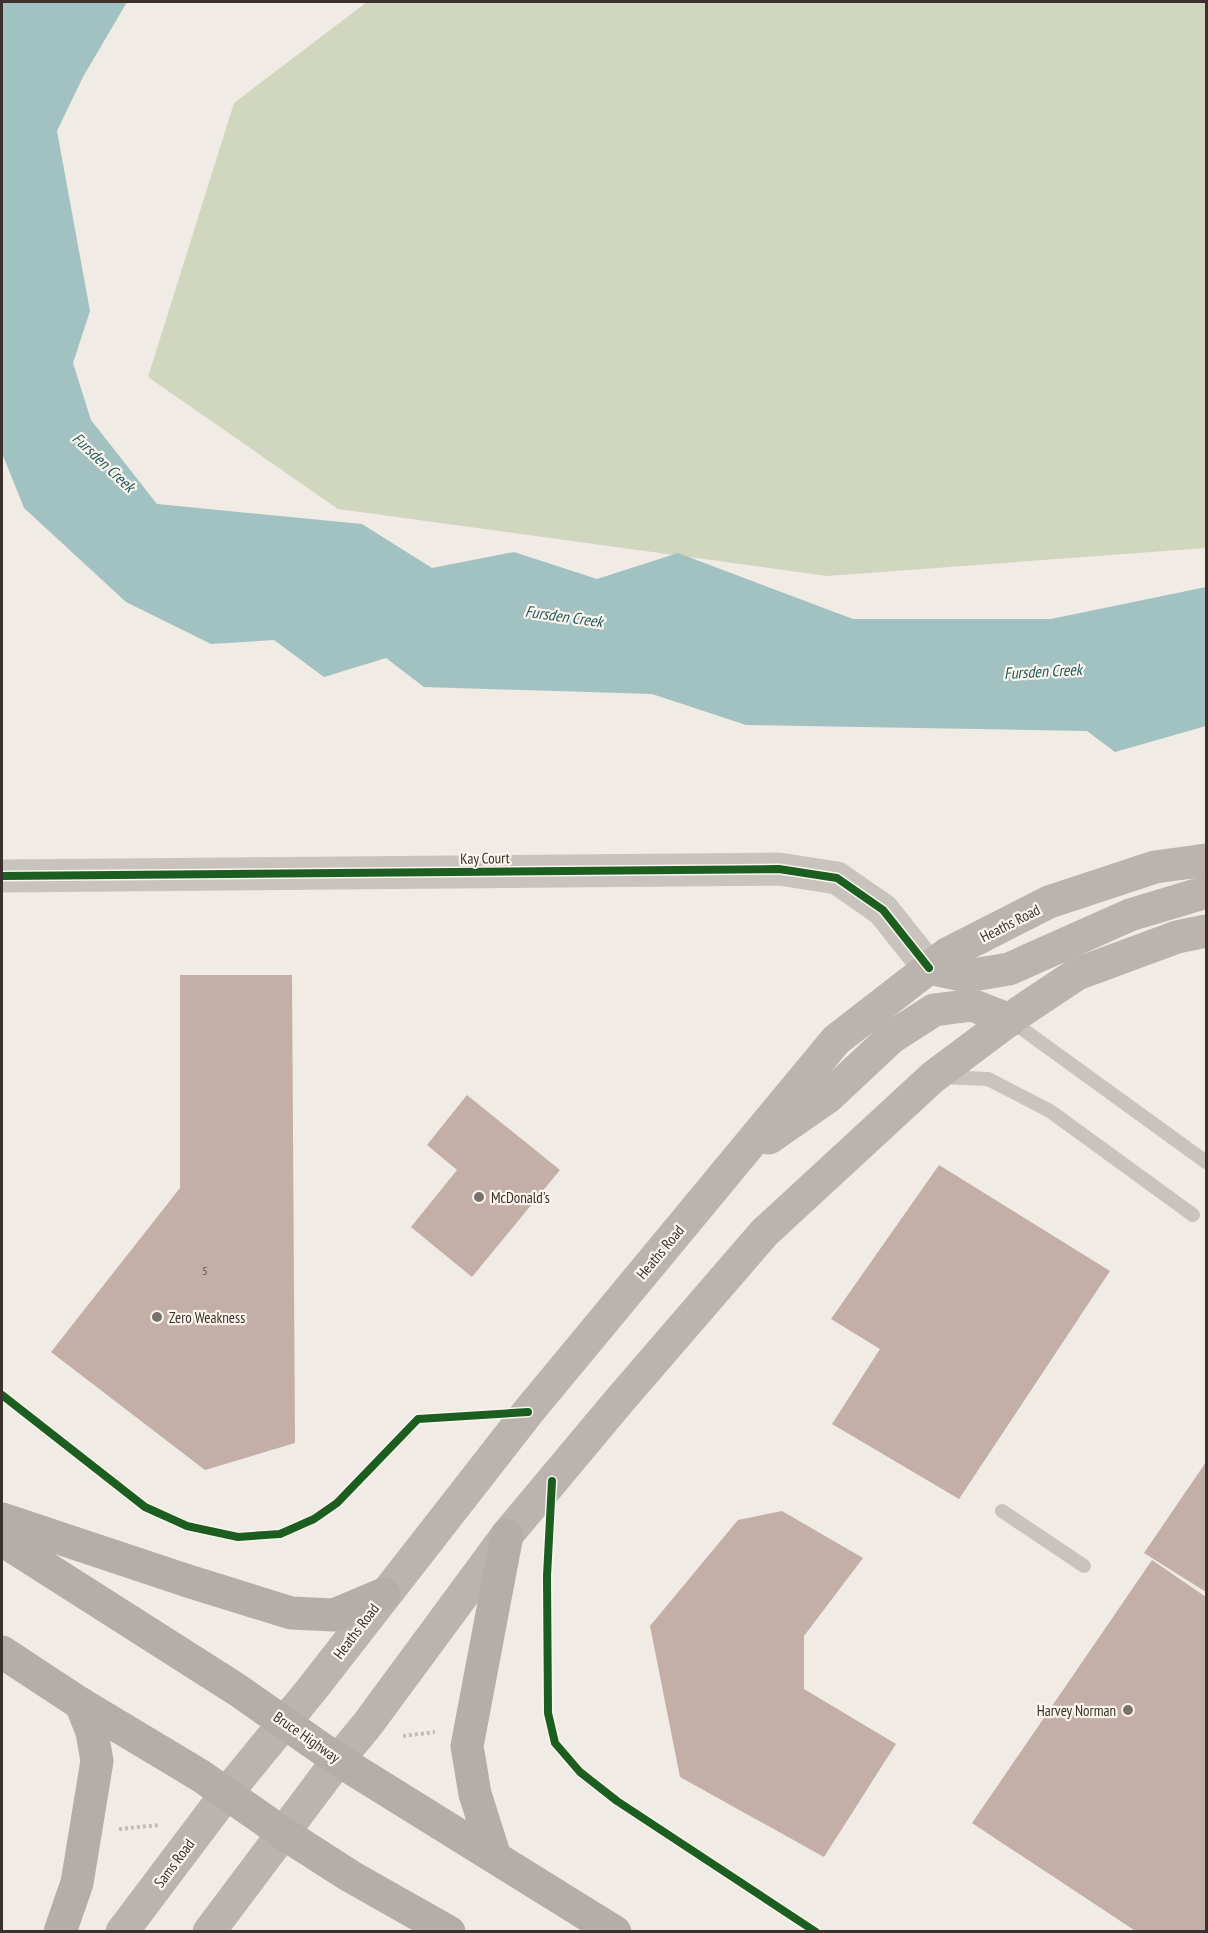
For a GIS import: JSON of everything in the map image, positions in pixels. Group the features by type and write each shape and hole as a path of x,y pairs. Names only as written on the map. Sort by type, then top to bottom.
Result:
{"highway":[{"path":"2,1519 291,1613 334,1615 384,1594"},
{"path":"495,1857 475,1794 467,1746 507,1535"},
{"name":"Bruce Highway","path":"2,1540 156,1636 338,1760 615,1932"},
{"path":"2,1652 81,1704 201,1776 283,1833 350,1875 449,1932"},
{"path":"60,1932 77,1883 97,1761 92,1732 81,1704"}],"main road":[{"name":"Heaths Road","path":"226,1794 528,1412 836,1040 947,954 1049,903 1155,867 1206,860"},
{"path":"930,968 967,976 1009,969 1130,915 1206,892"},
{"path":"209,1932 338,1760 367,1725 507,1535 764,1233 933,1077 1010,1020 1077,975 1177,937 1206,931"},
{"path":"734,1164 828,1096 892,1037 934,1010 972,1005 1010,1020"},
{"name":"Sams Road","path":"122,1932 226,1794"}],"street":[{"name":"Kay Court","path":"2,876 779,869 837,878 883,910 930,968"}],"lane":[{"path":"1010,1020 1206,1162"},
{"path":"933,1077 988,1079 1050,1111 1193,1215"},
{"path":"1002,1511 1084,1566"}],"path":[{"path":"398,1736 440,1731"},
{"path":"113,1829 159,1826 165,1820"}],"green space":[{"path":"367,2 1206,2 1206,548 827,576 338,509 148,377 234,103"}],"water":[{"name":"Fursden Creek","path":"2,2 127,2 83,77 57,131 90,311 73,363 91,420 157,504 362,524 432,568 514,552 597,579 678,553 853,619 1051,619 1206,587 1206,726 1115,752 1087,731 746,725 652,694 424,687 386,658 324,677 274,640 211,644 126,602 24,508 2,453"}],"building":[{"path":"180,975 292,975 295,1443 205,1470 51,1352 180,1188"},
{"path":"467,1095 560,1170 472,1277 411,1227 457,1170 427,1145"},
{"path":"939,1165 1110,1271 959,1499 832,1424 880,1349 831,1319"},
{"path":"1206,1462 1206,1592 1144,1553"},
{"path":"782,1511 863,1558 804,1636 804,1689 896,1744 824,1857 680,1777 650,1626 738,1520"},
{"name":"Harvey Norman","path":"1152,1560 1206,1597 1206,1932 1137,1932 972,1823"}],"cycle path":[{"path":"2,876 779,869 837,878 883,910 929,968"},
{"path":"2,1395 145,1507 187,1526 238,1537 280,1534 314,1519 337,1503 418,1419 528,1412"},
{"path":"552,1481 547,1576 548,1713 555,1743 580,1772 617,1801 816,1932"}],"place":[{"name":"McDonald's","path":"479,1197"},
{"name":"Zero Weakness","path":"157,1317"},
{"name":"Harvey Norman","path":"1128,1710"}]}
